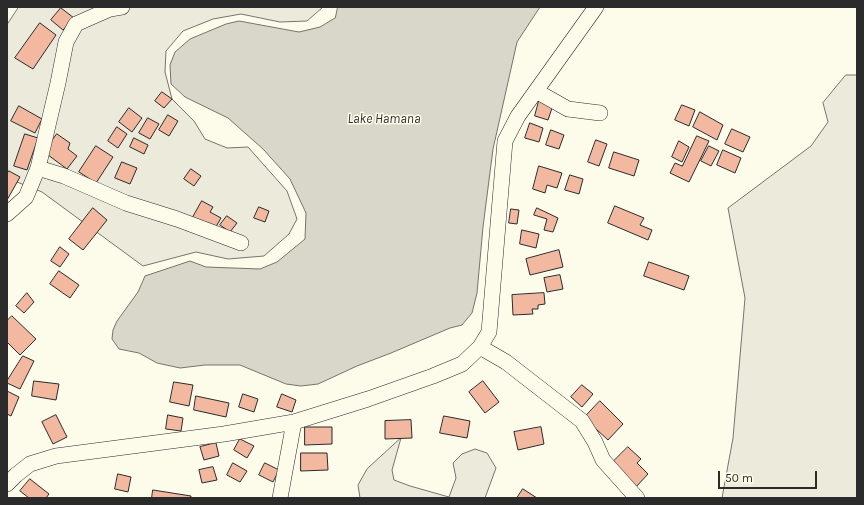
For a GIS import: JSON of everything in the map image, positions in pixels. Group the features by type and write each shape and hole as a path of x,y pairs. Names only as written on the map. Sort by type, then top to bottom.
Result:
{"street":[{"path":"7,214 26,197 38,168 66,42 76,24 110,9 122,7"},
{"path":"7,484 30,464 56,456 224,434 294,422 368,399 462,364 480,347 489,332 505,141 518,116 596,7"},
{"path":"536,91 568,109 600,113"},
{"path":"38,168 64,176 126,203 177,219 242,243"},
{"path":"480,347 506,362 582,422 595,442 602,460 637,498"},
{"path":"280,498 294,422"}],"shaded area":[{"path":"19,7 323,7 307,21 280,22 241,14 213,19 183,31 166,51 165,72 172,99 194,121 205,139 227,148 248,147 287,191 297,219 289,234 264,256 228,259 196,252 143,266 42,192 7,178 7,25"},
{"path":"846,75 857,75 857,498 722,498 733,438 745,298 728,208 811,146 828,122 823,103"},
{"path":"401,438 392,470 394,480 449,497 456,478 453,463 462,454 475,449 487,453 496,468 485,498 360,498 358,485 367,469"}],"water":[{"name":"Lake Hamana","path":"338,7 540,7 517,42 493,149 483,227 477,293 472,313 462,325 450,328 357,366 318,384 301,386 286,384 240,365 205,365 180,368 157,363 139,353 119,349 112,339 113,330 117,321 138,292 145,276 190,261 206,267 260,269 277,262 305,239 306,213 290,179 263,149 228,118 185,97 171,84 170,65 175,52 190,39 226,24 239,21 299,32 320,27 335,18"}],"building":[{"path":"61,8 74,18 63,30 51,20"},
{"path":"40,23 56,35 33,69 15,58"},
{"path":"162,92 172,99 164,108 155,101"},
{"path":"539,101 553,105 548,120 535,116"},
{"path":"682,105 695,110 689,126 675,120"},
{"path":"19,106 42,119 35,133 11,121"},
{"path":"129,108 142,118 132,132 119,122"},
{"path":"700,112 723,125 717,140 693,127"},
{"path":"168,115 178,121 169,136 159,130"},
{"path":"148,118 159,124 150,139 139,133"},
{"path":"530,123 543,128 539,142 525,138"},
{"path":"117,127 127,134 118,148 108,141"},
{"path":"732,129 750,137 743,152 725,144"},
{"path":"551,130 564,135 559,149 546,145"},
{"path":"25,134 38,138 27,170 14,166"},
{"path":"57,134 70,143 68,149 77,156 67,169 44,152"},
{"path":"697,136 709,141 689,182 670,173 675,163 682,166"},
{"path":"134,138 148,145 144,154 130,147"},
{"path":"596,140 607,144 599,166 588,162"},
{"path":"679,141 689,147 682,162 672,157"},
{"path":"96,146 113,157 96,183 79,172"},
{"path":"709,146 719,151 711,166 701,161"},
{"path":"723,150 741,158 735,173 717,165"},
{"path":"614,152 639,160 634,176 609,168"},
{"path":"122,162 137,168 130,184 115,178"},
{"path":"539,166 562,173 557,188 547,185 545,193 533,189"},
{"path":"191,169 201,176 194,186 184,179"},
{"path":"9,171 20,177 7,200 7,174"},
{"path":"570,175 583,179 579,194 565,190"},
{"path":"202,201 213,207 210,212 221,218 214,230 192,219"},
{"path":"615,206 644,218 640,225 652,230 648,240 608,223"},
{"path":"259,207 269,211 265,222 254,218"},
{"path":"93,208 107,220 83,250 69,239"},
{"path":"537,208 558,218 553,232 544,230 547,219 534,215"},
{"path":"511,209 519,210 517,224 509,223"},
{"path":"227,216 237,223 230,232 220,225"},
{"path":"522,230 539,234 536,248 520,244"},
{"path":"60,247 69,254 60,267 51,261"},
{"path":"559,250 563,267 530,275 526,259"},
{"path":"649,262 689,276 684,290 644,276"},
{"path":"59,271 79,285 70,298 50,284"},
{"path":"560,275 563,289 547,292 544,278"},
{"path":"27,293 34,302 24,313 16,306"},
{"path":"544,293 545,304 538,305 538,309 532,309 533,314 513,315 512,295"},
{"path":"12,316 36,339 20,355 7,342 7,321"},
{"path":"23,356 34,361 20,389 7,383 7,381"},
{"path":"34,381 59,384 56,400 32,396"},
{"path":"483,381 499,402 485,413 469,392"},
{"path":"174,382 193,385 189,406 170,402"},
{"path":"582,385 593,394 582,407 571,397"},
{"path":"7,391 19,397 11,416 7,414"},
{"path":"243,394 258,399 254,412 239,407"},
{"path":"282,394 296,400 292,412 277,407"},
{"path":"196,396 229,403 226,417 194,410"},
{"path":"600,401 623,424 608,440 584,418"},
{"path":"56,415 67,437 53,444 42,422"},
{"path":"168,415 183,418 181,431 166,429"},
{"path":"444,416 470,421 467,438 440,433"},
{"path":"411,420 412,438 385,439 385,421"},
{"path":"305,427 332,427 332,444 305,445"},
{"path":"541,427 544,444 518,450 514,432"},
{"path":"240,439 254,446 247,458 234,450"},
{"path":"216,443 219,456 204,460 200,447"},
{"path":"628,447 641,459 637,463 648,474 635,488 610,465"},
{"path":"301,453 327,453 328,470 301,471"},
{"path":"233,463 247,471 240,482 227,475"},
{"path":"265,463 279,470 273,482 259,475"},
{"path":"213,467 217,480 202,483 199,470"},
{"path":"118,474 131,477 128,492 115,489"},
{"path":"30,479 49,494 46,498 29,498 20,491"},
{"path":"523,489 537,498 517,498"},
{"path":"153,490 191,496 191,498 152,498"}]}
